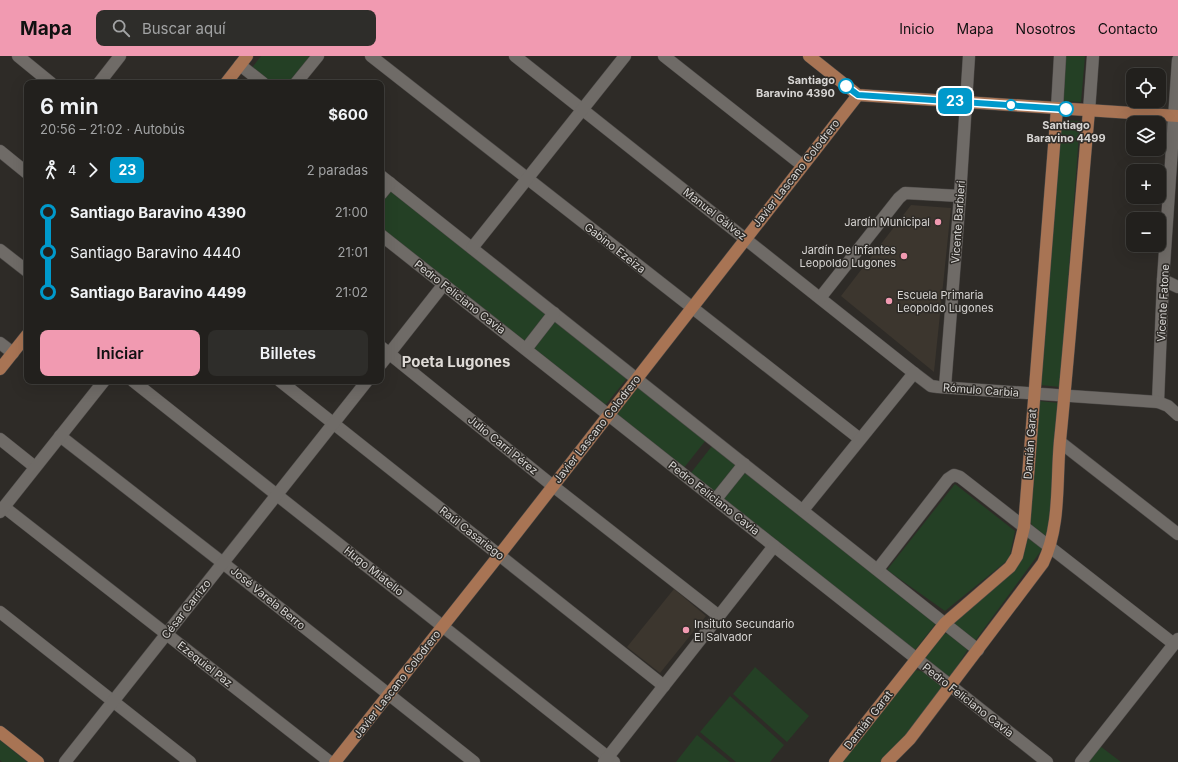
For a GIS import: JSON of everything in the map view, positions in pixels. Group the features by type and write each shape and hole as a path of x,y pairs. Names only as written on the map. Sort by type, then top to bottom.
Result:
{"main road":[{"path":"809,56 858,95 1176,116"},
{"path":"228,80 244,60"},
{"name":"Javier Lascano Colodrero","path":"335,762 499,555 858,95"},
{"name":"Damián Garat","path":"835,762 945,623 1010,567 1017,556 1024,527 1057,108"},
{"path":"887,762 910,739 951,687 1043,563 1050,548 1054,530 1088,111"},
{"path":"0,369 24,340"},
{"path":"0,732 38,762"}],"street":[{"path":"18,56 47,80"},
{"path":"101,80 120,56"},
{"path":"298,80 318,56"},
{"name":"Gabino Ezeiza","path":"371,56 860,439"},
{"name":"Manuel Gálvez","path":"515,56 914,372"},
{"path":"472,248 625,56"},
{"path":"664,56 802,165"},
{"name":"Vicente Barbieri","path":"944,387 960,196 969,56"},
{"name":"Damián Garat","path":"1057,108 1060,56"},
{"path":"1088,111 1092,56"},
{"path":"244,60 261,80"},
{"name":"Vicente Fatone","path":"1158,402 1163,280 1173,212 1178,60"},
{"path":"0,151 24,171"},
{"path":"385,180 878,569 978,650"},
{"path":"820,298 899,198 905,193 960,196"},
{"name":"Pedro Feliciano Cavia","path":"384,237 716,499 916,660 1047,762"},
{"path":"0,250 24,269"},
{"path":"1163,280 1178,287"},
{"path":"385,350 444,284"},
{"path":"526,349 554,313"},
{"path":"0,343 13,353"},
{"name":"Julio Carri Pérez","path":"385,350 553,486 719,616"},
{"path":"803,510 914,372"},
{"name":"Rómulo Carbia","path":"914,372 931,386 1158,402 1168,406 1178,415"},
{"path":"2,509 102,384"},
{"name":"Hugo Miatello","path":"137,384 443,625 609,760"},
{"name":"Raúl Casariego","path":"284,384 664,686"},
{"name":"César Carrizo","path":"65,762 365,384"},
{"name":"José Varela Berro","path":"60,436 474,762"},
{"path":"0,439 35,467"},
{"path":"1060,442 1177,530"},
{"path":"716,499 744,464"},
{"path":"878,569 948,479 954,475 960,477 1050,548 1176,642 1081,762"},
{"name":"Ezequiel Paz","path":"2,509 167,634 330,762"},
{"path":"609,760 664,686 774,546"},
{"path":"0,612 190,762"}],"shaded area":[{"path":"911,205 951,208 934,372 841,296"},
{"path":"674,589 706,616 660,673 627,647"}],"green space":[{"path":"261,56 313,56 294,80 266,80 251,69"},
{"path":"1066,56 1085,56 1081,102 1062,101"},
{"path":"1061,120 1080,121 1060,387 1040,385"},
{"path":"392,190 549,315 526,344 384,232 384,200"},
{"path":"555,319 628,377 604,407 531,348"},
{"path":"639,385 706,440 683,469 615,416"},
{"path":"1039,401 1059,403 1049,536 1043,537 1033,527 1029,519"},
{"path":"712,446 937,622 915,650 690,474"},
{"path":"955,484 1015,531 1009,559 945,611 887,570"},
{"path":"1027,538 1043,548 975,641 957,627 954,622 985,592"},
{"path":"941,633 949,634 968,649 951,676 946,677 928,663 925,655"},
{"path":"755,667 809,716 787,742 733,694"},
{"path":"913,670 927,673 934,678 942,690 909,734 880,762 839,762"},
{"path":"730,696 784,745 770,762 736,762 700,732"},
{"path":"697,735 730,762 676,762"},
{"path":"0,740 27,762 2,762 0,760"},
{"path":"1100,746 1121,762 1088,762"}],"bus line":[{"name":"23","path":"846,86 858,95 1066,109"}],"place":[{"name":"Santiago Baravino 4390","path":"846,86"},
{"name":"Santiago Baravino 4499","path":"1066,109"},
{"name":"Jardín Municipal","path":"938,222"},
{"name":"Jardín De Infantes Leopoldo Lugones","path":"904,256"},
{"name":"Escuela Primaria Leopoldo Lugones","path":"889,301"},
{"name":"Insituto Secundario El Salvador","path":"686,630"}],"district":[{"name":"Poeta Lugones","path":"456,361"}]}
